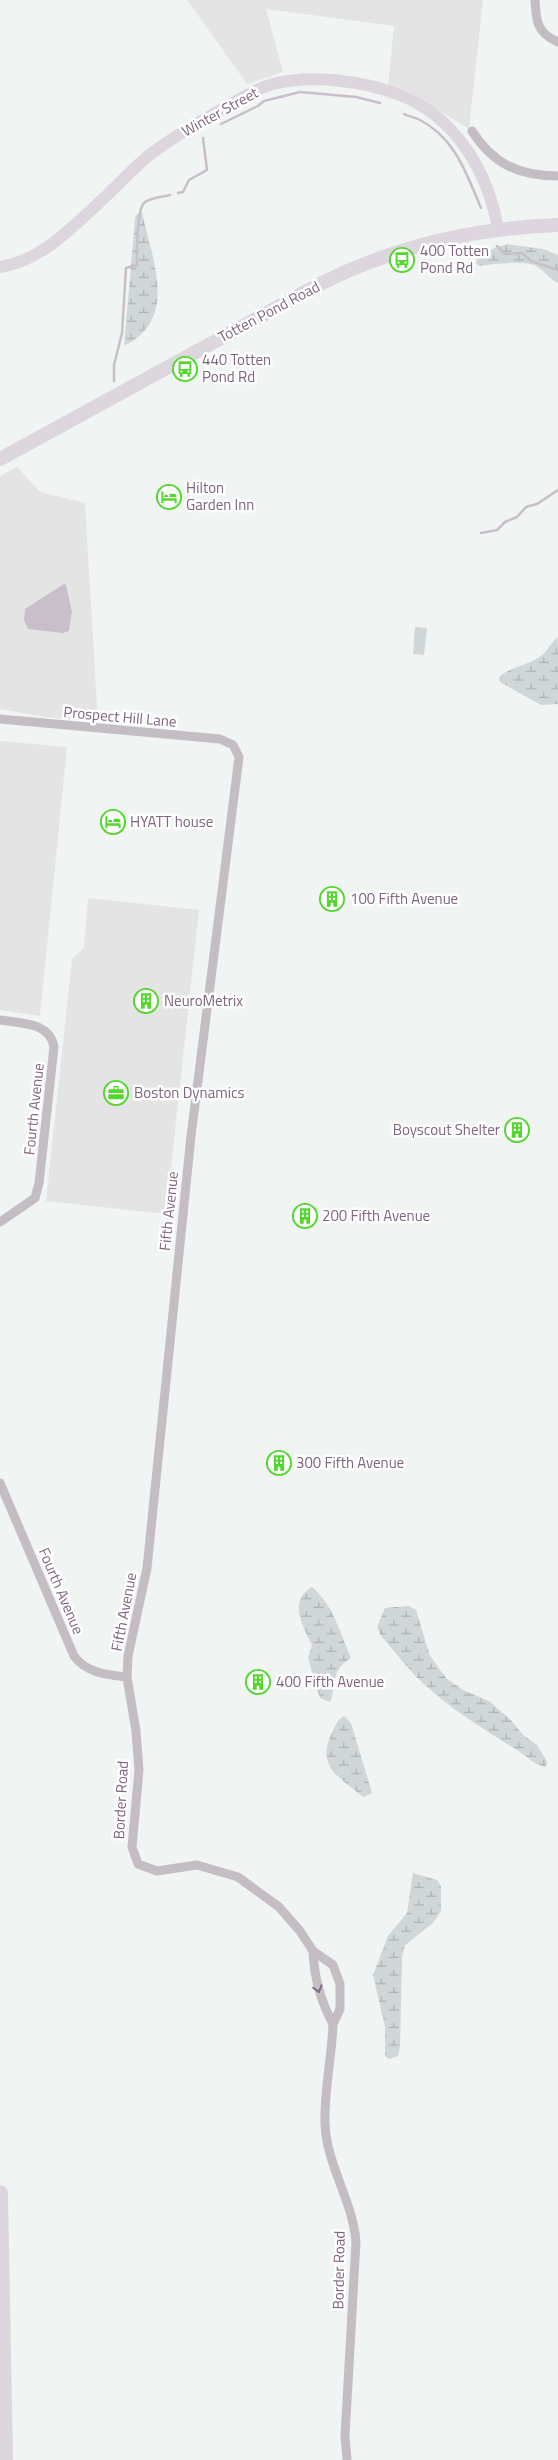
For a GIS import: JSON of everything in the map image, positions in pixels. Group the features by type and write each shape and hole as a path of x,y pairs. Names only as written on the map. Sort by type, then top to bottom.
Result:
{"highway":[{"path":"0,2193 5,2460"}],"main road":[{"name":"Totten Pond Road","path":"0,459 354,268 429,242 498,229 558,225"}],"street":[{"path":"535,0 536,19 539,30 544,35 558,42"},
{"name":"Winter Street","path":"0,267 27,260 50,246 142,162 187,129 253,92 274,84 300,80 377,87 411,100 434,114 456,136 481,174 490,195 498,229"},
{"path":"472,131 480,144 508,166 525,174 558,176"},
{"name":"Prospect Hill Lane","path":"0,719 214,738 228,742 236,748"},
{"name":"Fifth Avenue","path":"127,1677 131,1634 146,1568 152,1524 191,1136 239,766 236,748"},
{"name":"Fourth Avenue","path":"0,1020 43,1029 52,1038 54,1054 41,1172 35,1198 0,1222"},
{"name":"Fourth Avenue","path":"0,1483 74,1656 83,1665 96,1672 127,1677"},
{"name":"Border Road","path":"127,1677 136,1731 138,1770 132,1847 138,1864 157,1871 196,1865 238,1877 278,1906 300,1931 313,1951 332,1965 340,1984 340,2009 333,2024 325,2123 328,2145 353,2220 356,2242 345,2436 347,2460"},
{"path":"313,1951 314,1975 324,2007 333,2024"}],"shaded area":[{"path":"187,0 483,0 469,129 410,92 388,86 394,26 266,9 283,72 247,84"},
{"path":"17,467 40,492 85,503 98,722 46,717 0,709 0,476"},
{"path":"64,584 66,585 72,612 69,631 63,633 28,629 24,620 25,609"},
{"path":"0,741 67,747 40,1016 0,1010"},
{"path":"88,898 199,910 166,1214 46,1201 72,959 84,948"}],"green space":[{"path":"142,212 155,267 157,304 152,320 141,334 124,346 135,220 136,215"},
{"path":"507,244 543,249 558,255 558,283 531,264 508,263 479,266 476,263 477,259 484,253"},
{"path":"415,627 427,628 424,655 413,654"},
{"path":"558,637 558,704 541,705 500,682 499,677 504,673 537,659"},
{"path":"312,1587 320,1595 331,1612 351,1658 344,1663 335,1677 330,1702 320,1698 308,1658 312,1645 300,1615 300,1600 304,1593"},
{"path":"409,1606 416,1610 430,1656 446,1678 463,1690 489,1701 511,1720 522,1734 537,1745 547,1761 546,1767 534,1763 469,1719 418,1679 407,1667 381,1636 377,1627 385,1608"},
{"path":"344,1716 351,1723 372,1793 363,1797 340,1778 329,1765 327,1747 332,1732"},
{"path":"413,1873 437,1880 441,1886 441,1911 433,1923 405,1945 402,1957 400,2047 398,2056 389,2059 385,2056 385,2027 373,1975 388,1936 407,1913"}],"waterway":[{"path":"221,124 258,106 264,101 300,92 356,97 380,103"},
{"path":"404,114 418,119 431,127 450,146 458,157 481,208"},
{"path":"178,193 183,192 189,180 207,170 203,138"},
{"path":"114,381 114,365 122,333 126,268 137,265 141,207 150,200 170,195"},
{"path":"497,246 505,254 522,253 531,261 558,270"},
{"path":"481,533 497,530 505,522 517,517 526,507 537,504 558,490"}],"place":[{"name":"400 Totten Pond Rd","path":"402,260"},
{"name":"440 Totten Pond Rd","path":"185,369"},
{"name":"Hilton Garden Inn","path":"169,497"},
{"name":"HYATT house","path":"113,822"},
{"name":"100 Fifth Avenue","path":"332,899"},
{"name":"NeuroMetrix","path":"146,1001"},
{"name":"Boston Dynamics","path":"116,1093"},
{"name":"Boyscout Shelter","path":"517,1130"},
{"name":"200 Fifth Avenue","path":"305,1216"},
{"name":"300 Fifth Avenue","path":"279,1463"},
{"name":"400 Fifth Avenue","path":"258,1682"}]}
